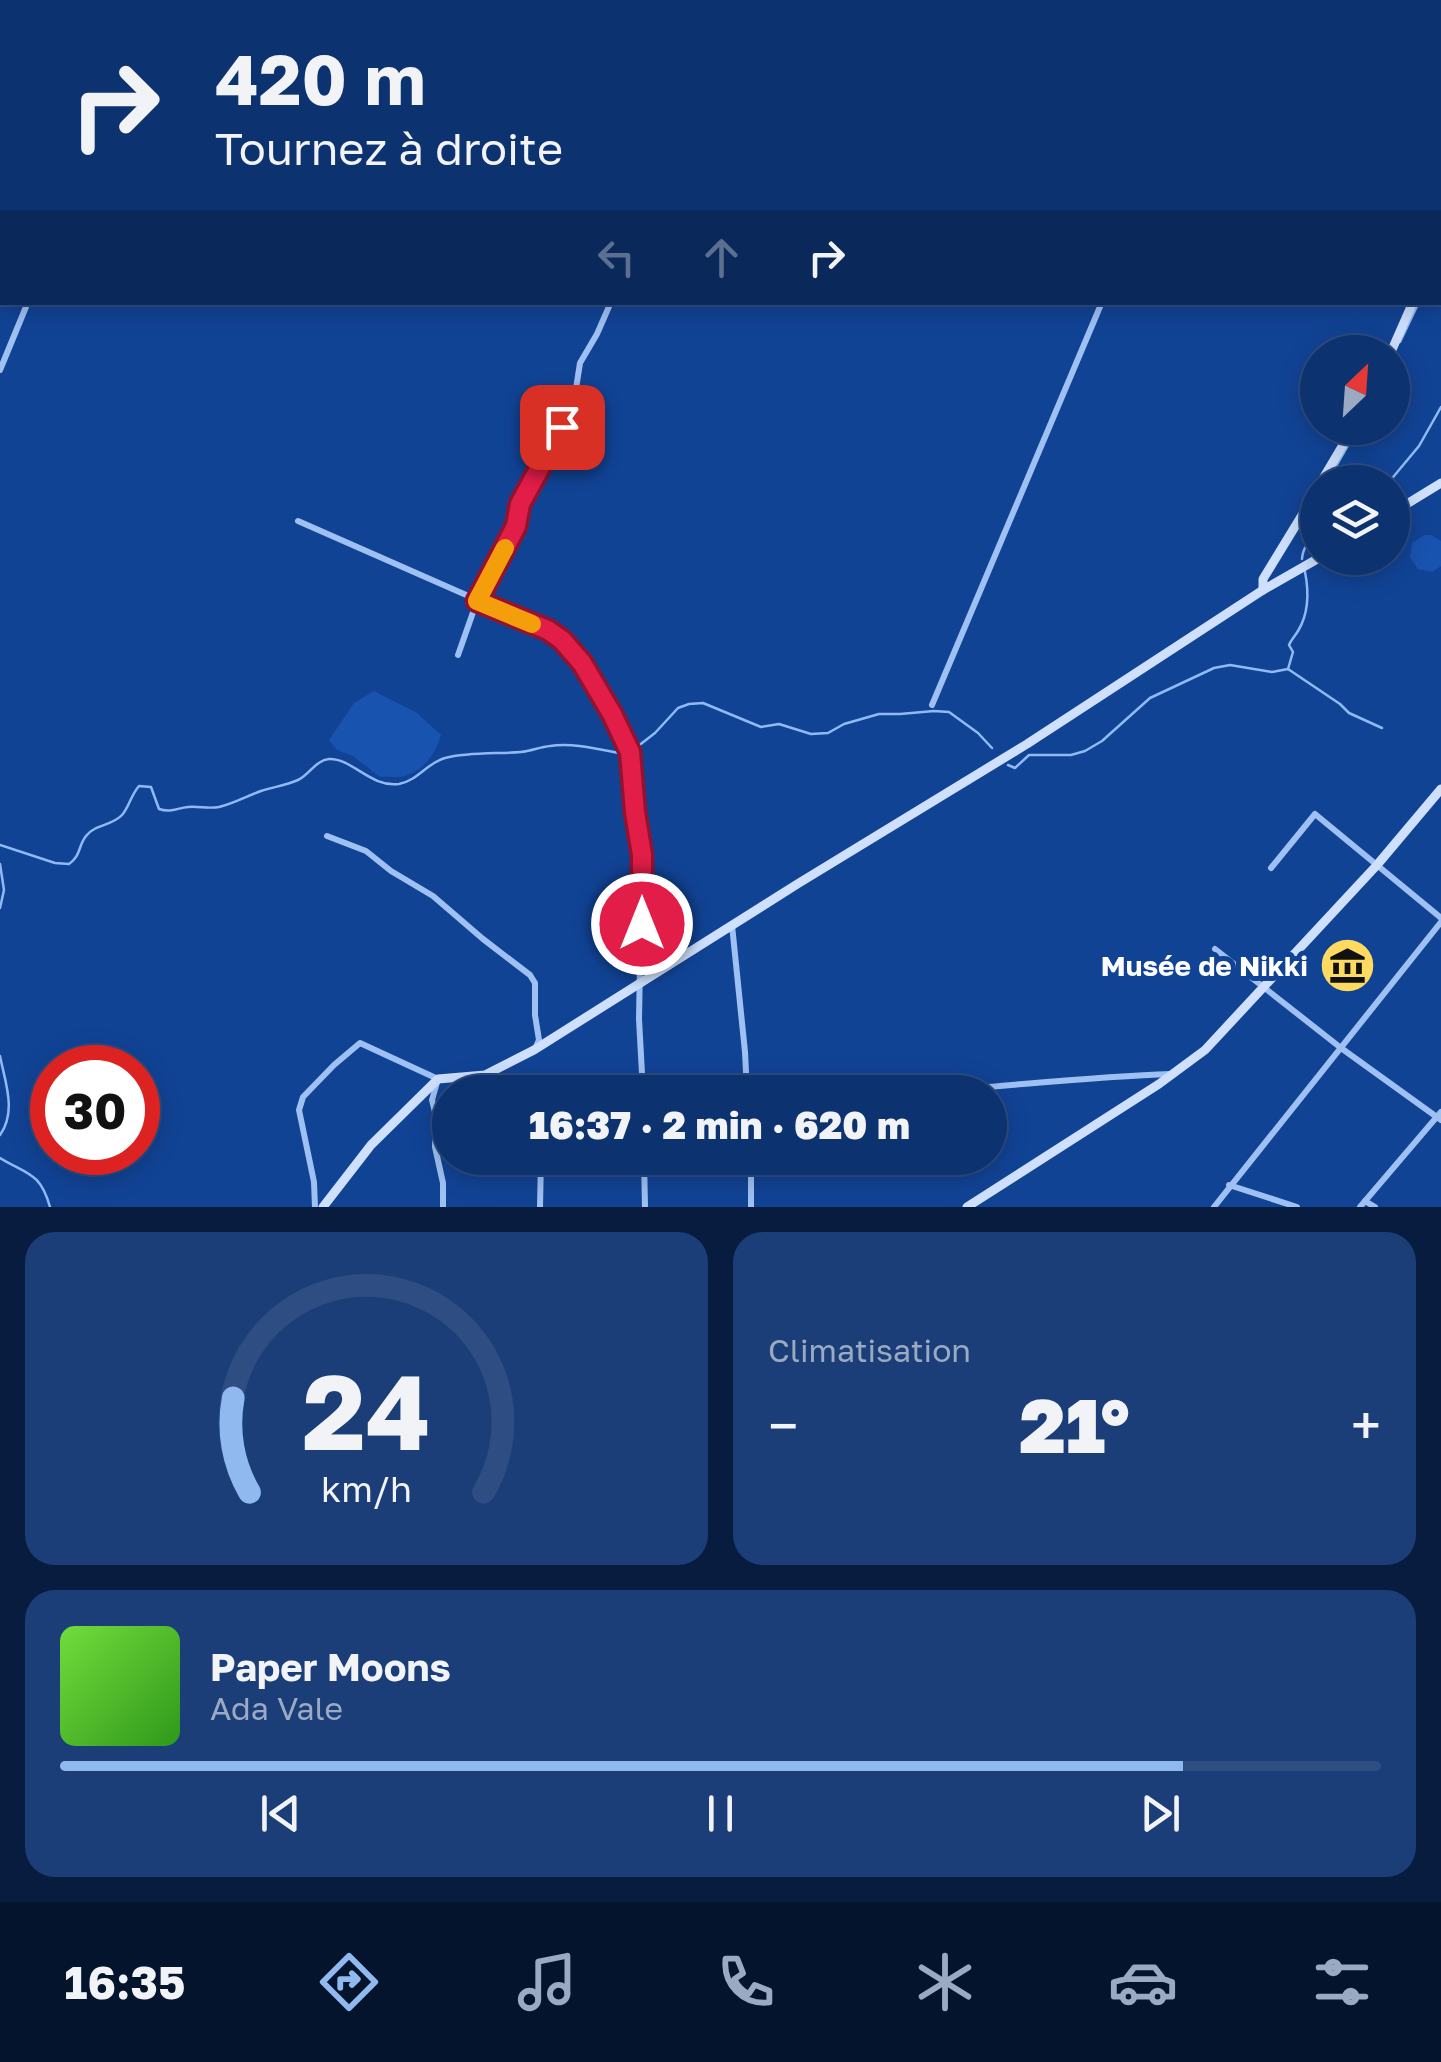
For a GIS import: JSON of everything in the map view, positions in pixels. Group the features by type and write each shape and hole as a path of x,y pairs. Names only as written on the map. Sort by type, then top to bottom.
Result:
{"street":[{"path":"0,370 27,305"},
{"path":"458,655 477,601 516,526 520,504 562,427 575,394 580,363 610,305"},
{"path":"932,705 1101,305"},
{"path":"1398,335 1412,305"},
{"path":"1410,502 1441,483"},
{"path":"1262,590 1263,579 1300,518"},
{"path":"298,521 548,630 582,663 630,752 642,855 642,1075"},
{"path":"480,1075 534,1050 641,985 1300,569"},
{"path":"967,1207 1205,1050 1377,866 1441,788"},
{"path":"1214,1207 1441,920 1315,814 1271,868"},
{"path":"327,836 366,851 433,896 530,975 535,983 539,1040 534,1050"},
{"path":"732,925 747,1075"},
{"path":"1215,948 1341,1048 1440,1117 1362,1204 1375,1207"},
{"path":"315,1207 314,1182 299,1110 303,1097 360,1042 432,1076"},
{"path":"1007,1085 1172,1074"},
{"path":"323,1207 371,1145 432,1085"},
{"path":"441,1175 442,1207"},
{"path":"540,1207 541,1175"},
{"path":"644,1175 645,1207"},
{"path":"751,1175 751,1207"},
{"path":"1230,1185 1296,1207"}],"shaded area":[{"path":"1424,535 1441,541 1441,566 1432,572 1418,569 1410,557 1412,543"},
{"path":"374,691 417,713 441,735 428,760 411,774 380,777 353,756 337,750 329,740 354,703"}],"waterway":[{"path":"1403,335 1418,305"},
{"path":"1403,465 1441,407"},
{"path":"1337,465 1348,445"},
{"path":"1288,669 1293,652 1289,645 1306,610 1305,575"},
{"path":"1008,765 1015,768 1029,755 1085,751 1150,698 1214,668 1230,665 1272,672 1288,669 1349,713 1382,728"},
{"path":"633,750 678,708 703,703 761,727 779,724 811,734 828,733 879,714 949,712 992,748"},
{"path":"0,845 69,864 90,832 122,815 139,786 151,787 159,809 215,808 298,780 329,759 346,763 379,782 399,784 439,760 463,755 521,752 559,745 625,754"},
{"path":"0,864 4,890 0,908"},
{"path":"0,1056 9,1106 0,1135"},
{"path":"0,1158 37,1181 50,1207"}],"slow traffic":[{"path":"505,548 477,601 532,624"}],"place":[{"name":"Musée de Nikki","path":"1347,966"}],"route":[{"path":"562,427 520,504 516,526 477,601 548,630 562,640 582,663 624,736 630,752 642,855 642,924"}]}
